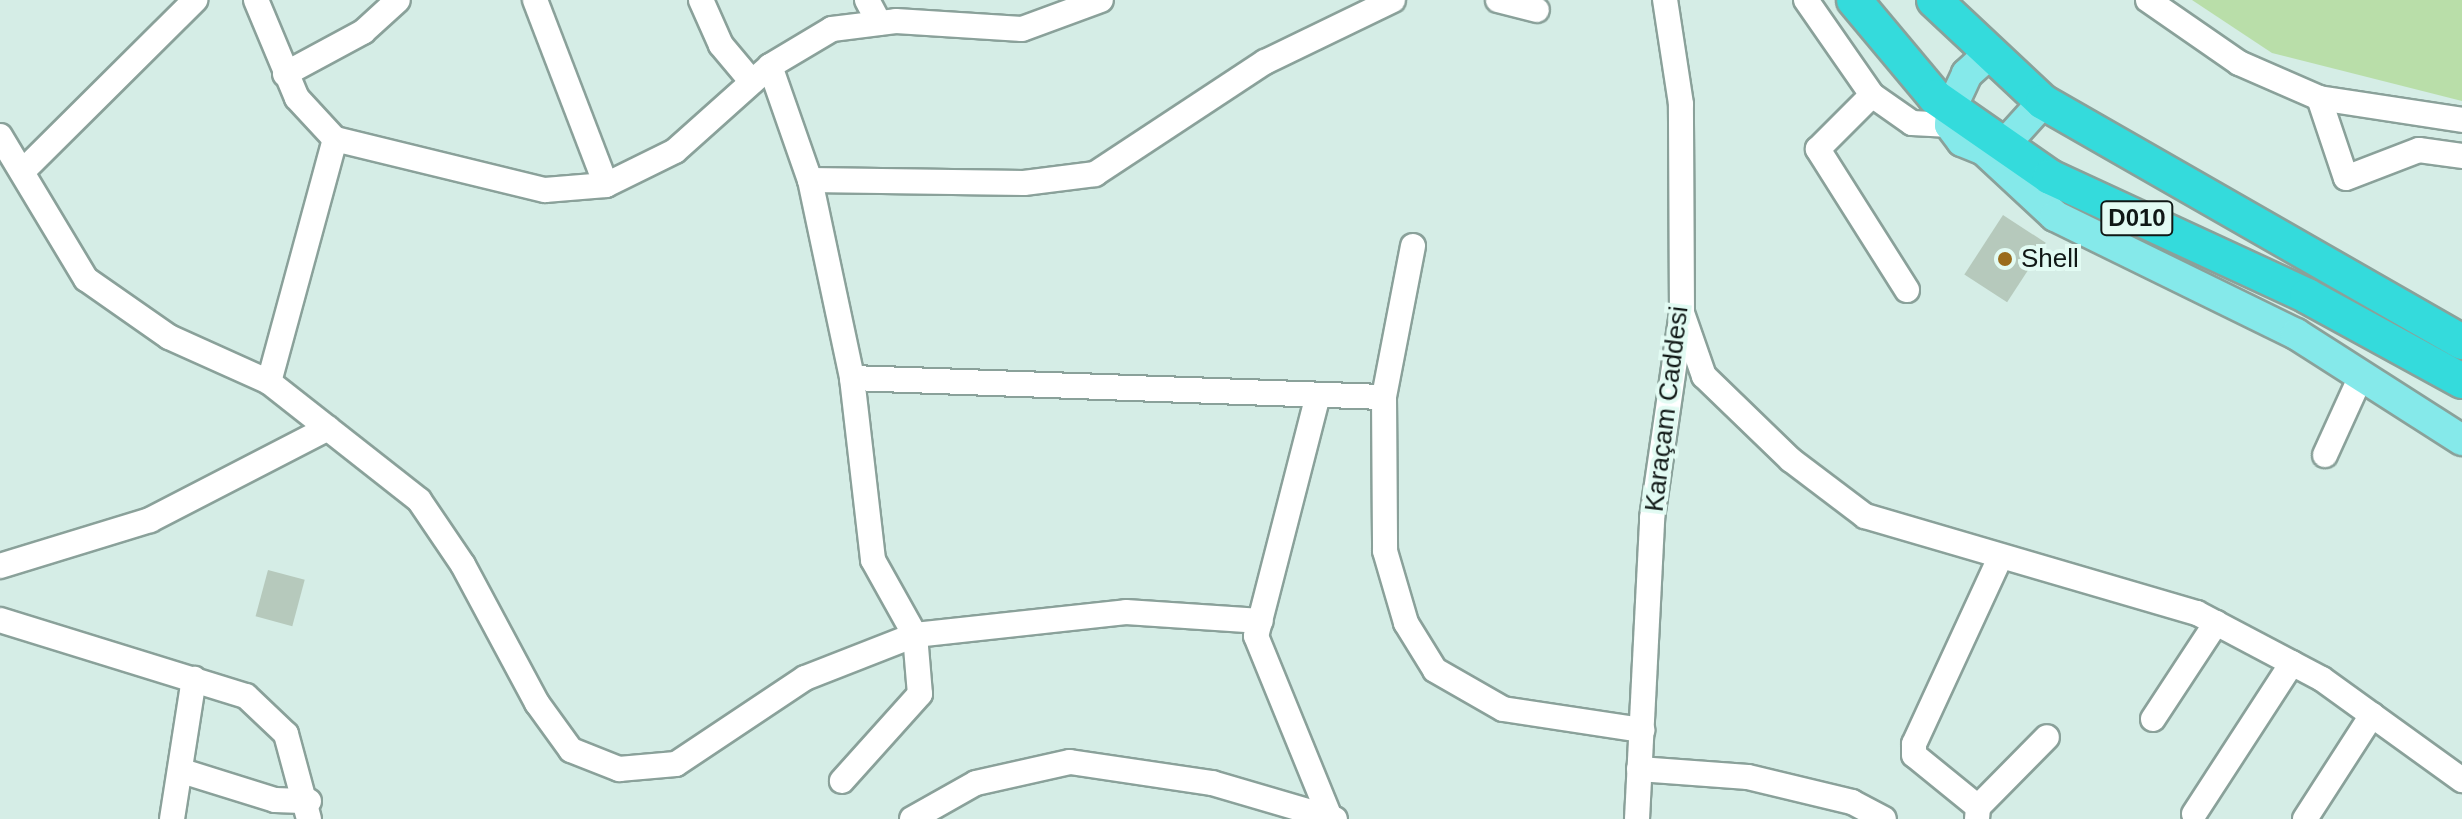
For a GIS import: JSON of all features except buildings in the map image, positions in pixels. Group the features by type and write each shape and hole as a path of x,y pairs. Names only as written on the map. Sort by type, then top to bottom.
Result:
{"highway":[{"name":"D010","path":"1854,0 1950,117 1994,147 2050,177 2307,296 2462,381"},
{"name":"D010","path":"1934,0 2043,102 2462,342"}],"main road":[{"path":"1950,117 1967,74 1989,54"},
{"path":"2043,102 1994,147 2055,216 2182,274 2361,376 2462,440"}],"street":[{"path":"23,171 195,0"},
{"path":"256,0 285,74 335,139 545,190 606,185 675,151 761,74 832,29 879,23 1022,29 1101,0"},
{"path":"285,74 363,32 398,0"},
{"path":"535,0 606,185"},
{"path":"701,0 721,45 761,74 810,180 852,378 873,560 915,635 920,694 842,781"},
{"path":"867,0 879,23"},
{"path":"810,180 1024,183 1095,174 1265,62 1393,0"},
{"path":"1498,0 1537,10"},
{"name":"Karaçam Caddesi","path":"1637,819 1652,518 1682,313 1681,104 1665,0"},
{"path":"1806,0 1872,95 1912,123 1950,117"},
{"path":"2148,0 2239,63 2319,98 2462,120"},
{"path":"1872,95 1818,149 1907,290"},
{"path":"2319,98 2346,178 2419,150 2462,156"},
{"path":"0,136 86,279 169,337 269,382 419,500 571,750 619,769 676,764 805,678 915,635 1126,612 1261,621"},
{"path":"269,382 335,139"},
{"path":"1413,246 1384,397 1385,551 1406,623 1435,670 1503,709 1642,730"},
{"path":"1682,313 1704,376 1791,460 1865,516 2216,623 2292,663 2372,715 2462,780"},
{"path":"2325,455 2361,376"},
{"path":"852,378 1384,397"},
{"path":"1318,395 1256,636 1274,690 1332,818"},
{"path":"0,566 150,520 328,428"},
{"path":"2000,558 1914,744 1914,755 1977,813 2047,737"},
{"path":"0,620 246,696 286,734 309,810"},
{"path":"2153,719 2216,623"},
{"path":"2194,814 2292,663"},
{"path":"172,819 182,771 194,679"},
{"path":"2305,819 2372,715"},
{"path":"912,819 941,811 976,783 1070,762 1212,783 1332,818"},
{"path":"1639,769 1748,777 1852,802 1884,819"},
{"path":"182,771 309,810"}],"green space":[{"path":"2192,0 2462,0 2462,101 2272,53"}],"place":[{"name":"Shell","path":"2005,259"}]}
